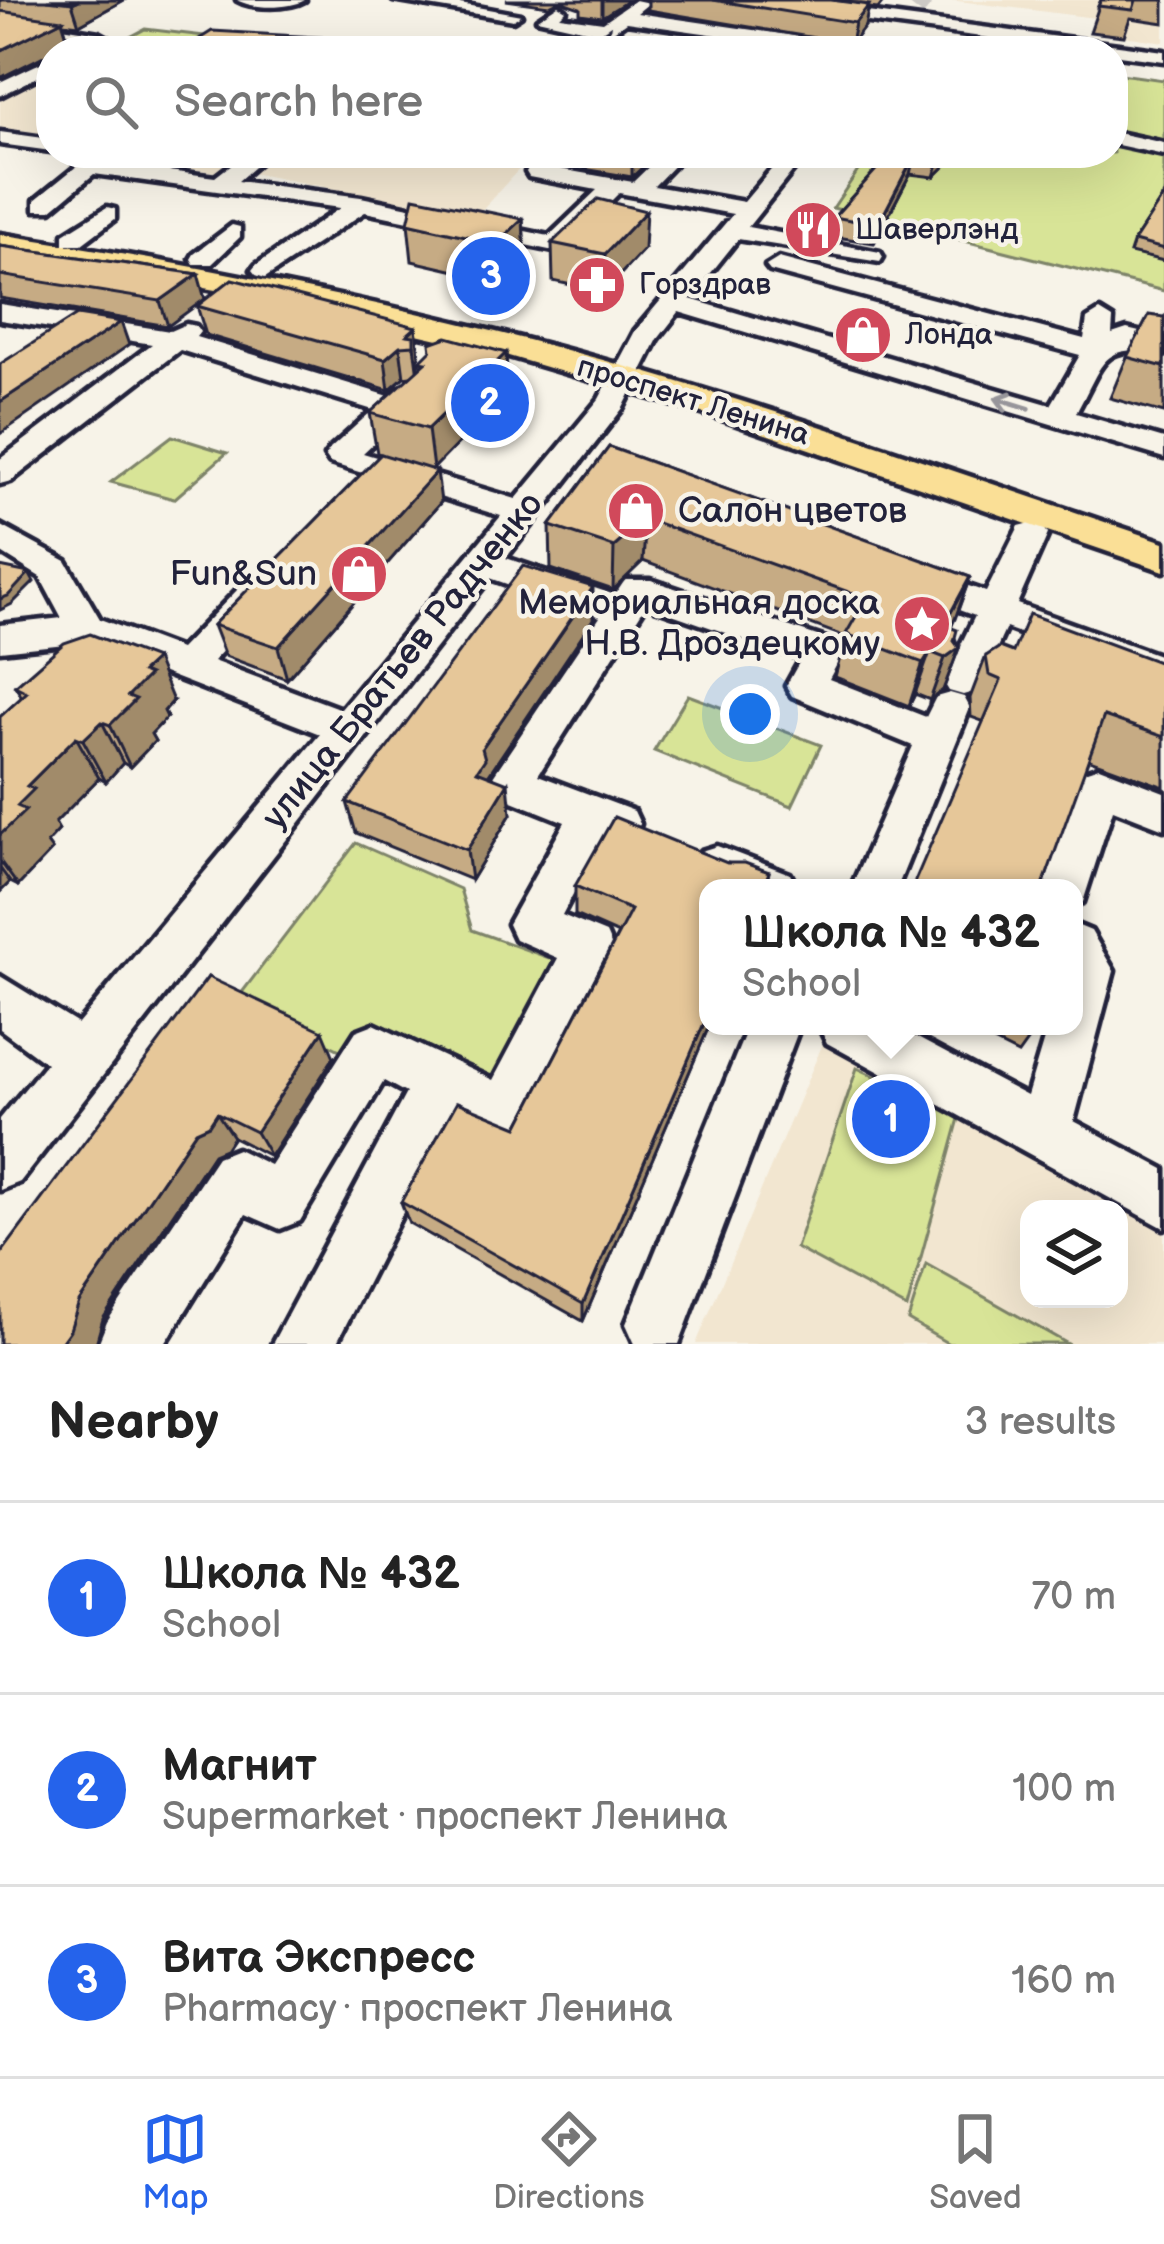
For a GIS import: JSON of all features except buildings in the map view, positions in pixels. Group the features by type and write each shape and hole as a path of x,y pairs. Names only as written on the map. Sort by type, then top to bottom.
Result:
{"main road":[{"name":"проспект Ленина","path":"0,228 203,259 257,277 629,369 1164,534"},
{"name":"проспект Ленина","path":"0,243 257,277"},
{"name":"проспект Ленина","path":"629,369 1164,557"}],"street":[{"path":"245,0 298,0"},
{"path":"401,0 513,15"},
{"path":"595,36 646,0"},
{"path":"739,0 909,15 1018,36"},
{"path":"713,3 844,20 909,15"},
{"path":"559,10 545,19 747,36"},
{"path":"888,36 909,15"},
{"path":"10,20 88,36"},
{"path":"988,36 989,32"},
{"path":"1128,51 1164,56"},
{"path":"0,90 36,71"},
{"path":"0,138 36,143"},
{"path":"1128,141 1164,149"},
{"path":"43,205 87,168"},
{"path":"136,168 219,185 361,204 554,244 654,168"},
{"path":"219,185 240,168"},
{"path":"542,168 537,172 626,188 740,221 830,260 871,257"},
{"name":"улица Братьев Радченко","path":"0,1162 612,402 673,302 784,168"},
{"path":"0,474 257,277 361,204"},
{"path":"73,239 107,214"},
{"path":"203,259 232,232"},
{"path":"779,266 1096,351 1126,338 1164,347"},
{"path":"673,302 1164,448"},
{"path":"0,312 176,340 405,397 340,456 524,512"},
{"path":"1059,417 1096,351 1100,319"},
{"path":"571,451 615,467"},
{"path":"346,501 379,468"},
{"path":"878,879 993,609 1031,534"},
{"path":"0,536 53,569 84,647"},
{"path":"482,563 623,611"},
{"path":"186,666 281,568"},
{"path":"883,568 1164,672"},
{"path":"751,879 510,782 638,589 824,653 806,686 949,709"},
{"path":"0,638 137,647 349,728"},
{"path":"1069,879 1099,784 1164,811"},
{"path":"129,1344 237,1178 280,1201 374,1049 504,1114 589,949 532,925 593,814"},
{"path":"1083,961 1089,971 1083,993"},
{"path":"0,1000 82,1058"},
{"path":"657,1324 770,1035"},
{"path":"862,1035 1164,1200"},
{"path":"1043,1134 1071,1035"},
{"path":"303,1344 441,1082"}],"shaded area":[{"path":"950,0 1164,0 1164,42 1124,36 1127,22"},
{"path":"36,79 36,136 0,131 0,98"},
{"path":"179,168 230,168 224,173"},
{"path":"251,168 520,168 476,216 246,172"},
{"path":"826,1035 840,1035 1164,1214 1164,1344 696,1344"}],"green space":[{"path":"145,29 204,36 132,36"},
{"path":"1128,75 1164,80 1164,291 833,208 860,168 1128,168"},
{"path":"172,436 227,453 174,499 111,482"},
{"path":"688,695 821,745 792,806 654,751"},
{"path":"356,843 460,889 472,930 566,964 495,1100 344,1052 237,999"},
{"path":"857,1068 960,1115 907,1308 796,1248"},
{"path":"926,1264 1068,1344 949,1344 908,1320"}],"tunnel":[{"path":"916,10 924,0"}],"place":[{"name":"Шаверлэнд","path":"813,230"},
{"name":"Вита Экспресс","path":"491,276"},
{"name":"Горздрав","path":"597,285"},
{"name":"Лонда","path":"863,335"},
{"name":"Магнит","path":"490,403"},
{"name":"Салон цветов","path":"636,511"},
{"name":"Fun&Sun","path":"359,574"},
{"name":"Мемориальная доска Н.В. Дроздецкому","path":"922,624"},
{"name":"Школа № 432","path":"891,1119"}]}
